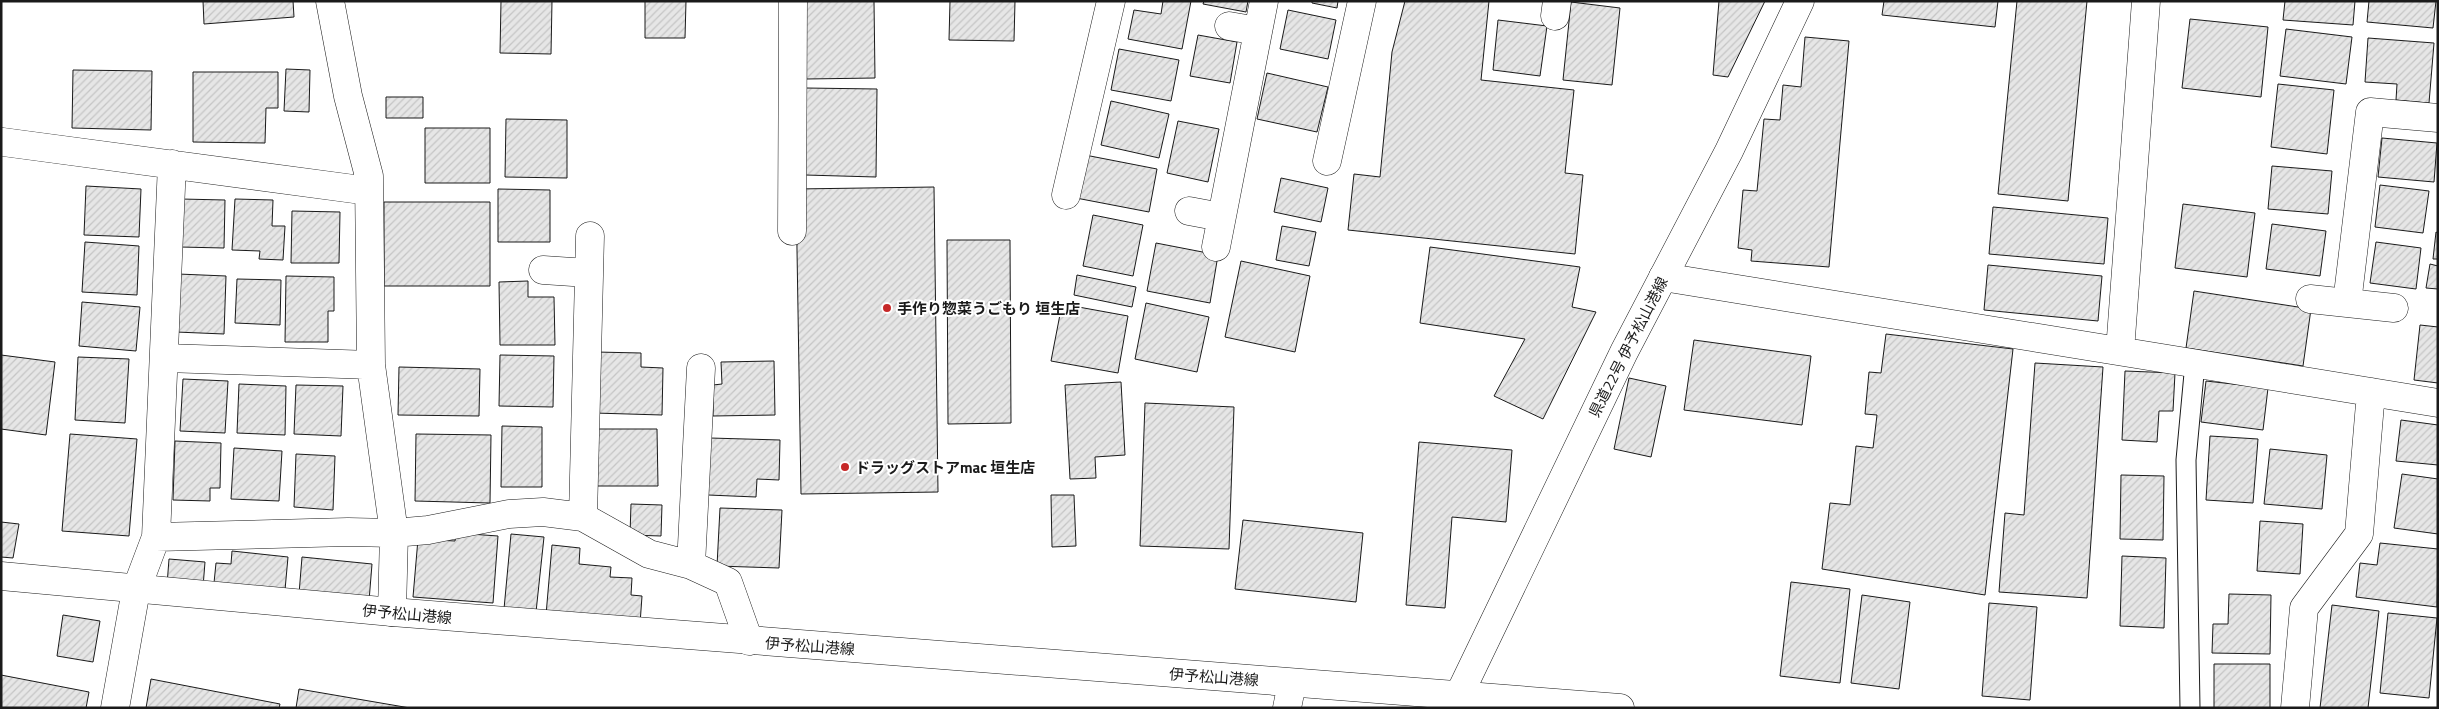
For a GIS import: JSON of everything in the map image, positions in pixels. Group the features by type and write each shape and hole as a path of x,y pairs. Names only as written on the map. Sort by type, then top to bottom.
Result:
{"street":[{"path":"330,1 348,96 369,176 371,365 394,533 392,612"},
{"path":"792,231 793,1"},
{"path":"1066,195 1111,1"},
{"path":"1216,246 1264,1"},
{"path":"1327,161 1362,1"},
{"name":"県道22号 伊予松山港線","path":"1459,695 1624,352 1729,151 1800,1"},
{"path":"2120,351 2146,1"},
{"path":"1229,26 1258,32"},
{"path":"2347,303 2370,112 2438,118"},
{"path":"3,142 369,191"},
{"path":"115,708 136,590 156,536 172,164"},
{"path":"1189,211 1221,217"},
{"path":"583,517 590,236"},
{"path":"543,270 588,273"},
{"path":"1663,277 2438,402"},
{"path":"2310,299 2394,308"},
{"path":"165,358 371,365"},
{"path":"691,566 701,368"},
{"path":"2295,708 2304,608 2359,534 2371,392"},
{"path":"156,536 348,532 394,533 428,530 509,514 543,512 583,517 649,554 691,566 728,582 749,641"},
{"name":"伊予松山港線","path":"1,576 136,590 749,641 1290,695 1459,695 1500,703 1620,708"}],"lane":[{"path":"2190,708 2186,460 2195,363"}],"building":[{"path":"203,1 293,1 294,17 204,24"},
{"path":"501,1 552,1 551,54 500,53"},
{"path":"645,1 686,1 685,38 645,38"},
{"path":"804,1 874,1 875,78 806,79"},
{"path":"950,1 1015,1 1014,41 949,40"},
{"path":"1163,1 1191,1 1182,49 1128,39 1134,10 1161,14"},
{"path":"1204,1 1248,1 1246,12 1203,4"},
{"path":"1312,1 1338,1 1337,8 1312,3"},
{"path":"1405,1 1489,1 1481,80 1574,90 1565,173 1583,175 1575,254 1348,230 1354,174 1380,177 1392,52"},
{"path":"1719,1 1765,1 1728,77 1713,75"},
{"path":"1884,1 1998,1 1995,27 1882,15"},
{"path":"2017,1 2087,1 2068,201 1998,194"},
{"path":"2285,1 2355,1 2353,25 2283,20"},
{"path":"2369,1 2436,1 2433,28 2367,22"},
{"path":"1571,2 1620,8 1612,85 1563,80"},
{"path":"1288,10 1336,20 1328,59 1280,49"},
{"path":"2190,19 2268,27 2261,97 2182,88"},
{"path":"1498,20 1547,26 1540,76 1493,70"},
{"path":"2286,29 2352,37 2346,84 2280,76"},
{"path":"1198,35 1237,42 1230,83 1190,76"},
{"path":"1805,37 1849,41 1829,267 1751,261 1752,250 1738,248 1743,190 1757,191 1764,119 1780,120 1783,85 1801,87"},
{"path":"2368,38 2434,43 2429,103 2396,100 2397,84 2365,82"},
{"path":"1119,49 1179,60 1171,101 1111,90"},
{"path":"286,69 310,70 309,112 284,111"},
{"path":"73,70 152,71 151,130 72,128"},
{"path":"193,72 278,72 278,108 266,108 265,143 193,142"},
{"path":"1267,73 1328,87 1317,132 1257,119"},
{"path":"2278,84 2334,90 2327,154 2271,147"},
{"path":"806,88 877,89 876,177 805,175"},
{"path":"386,97 423,97 423,118 386,118"},
{"path":"1111,101 1169,114 1159,158 1101,145"},
{"path":"506,119 567,120 567,178 505,177"},
{"path":"1178,121 1219,129 1208,182 1167,173"},
{"path":"425,128 490,128 490,183 425,183"},
{"path":"2382,138 2437,143 2434,182 2378,177"},
{"path":"1085,155 1157,169 1149,212 1076,198"},
{"path":"2272,166 2332,171 2328,214 2268,209"},
{"path":"1281,178 1328,188 1321,222 1274,212"},
{"path":"2380,185 2429,191 2423,233 2375,227"},
{"path":"86,186 141,189 139,237 84,235"},
{"path":"934,187 938,492 801,494 796,189"},
{"path":"498,189 550,190 550,242 498,242"},
{"path":"181,199 225,200 224,248 180,247"},
{"path":"235,199 273,200 272,226 285,226 283,260 259,259 260,251 232,250"},
{"path":"384,202 490,202 490,286 384,286"},
{"path":"2183,204 2255,213 2247,277 2175,268"},
{"path":"1993,207 2108,218 2104,264 1989,254"},
{"path":"292,211 340,212 339,263 291,263"},
{"path":"1093,215 1143,225 1133,276 1083,266"},
{"path":"2272,224 2326,231 2320,276 2266,269"},
{"path":"1282,226 1316,232 1309,266 1276,260"},
{"path":"2436,232 2438,233 2438,259 2433,259"},
{"path":"947,240 1010,240 1011,423 948,424"},
{"path":"85,242 139,246 137,295 82,292"},
{"path":"2376,242 2421,248 2416,289 2370,283"},
{"path":"1156,243 1218,255 1210,303 1147,291"},
{"path":"1430,247 1580,267 1572,307 1596,312 1543,419 1494,396 1525,339 1420,323"},
{"path":"1241,261 1310,276 1295,352 1225,337"},
{"path":"2430,264 2438,266 2438,289 2426,288"},
{"path":"1988,265 2102,276 2098,321 1984,310"},
{"path":"178,274 226,276 224,334 176,332"},
{"path":"1077,275 1136,287 1132,307 1074,295"},
{"path":"286,276 334,277 334,311 328,311 328,342 285,342"},
{"path":"237,279 281,280 280,325 235,323"},
{"path":"528,281 528,297 554,297 555,345 500,345 499,282"},
{"path":"2194,291 2311,309 2303,366 2186,348"},
{"path":"82,302 140,307 136,351 79,346"},
{"path":"1146,303 1209,317 1197,372 1135,359"},
{"path":"1062,304 1128,316 1118,373 1051,361"},
{"path":"2420,325 2438,327 2438,383 2414,380"},
{"path":"1886,334 2013,349 1985,595 1822,569 1830,503 1850,505 1856,446 1873,448 1877,415 1865,414 1869,372 1881,373"},
{"path":"1694,340 1811,356 1802,425 1684,410"},
{"path":"596,352 641,353 641,367 663,368 662,415 594,413"},
{"path":"1,355 55,362 46,435 1,429"},
{"path":"500,355 554,356 553,407 499,406"},
{"path":"78,357 129,359 125,423 75,420"},
{"path":"774,361 775,415 713,416 713,385 722,384 721,362"},
{"path":"2035,363 2103,367 2087,598 1999,592 2005,513 2024,515"},
{"path":"399,367 480,369 479,416 398,415"},
{"path":"2125,371 2175,373 2173,411 2159,411 2157,442 2122,440"},
{"path":"1629,378 1666,386 1651,457 1614,449"},
{"path":"183,379 228,381 225,433 180,431"},
{"path":"2206,381 2268,388 2263,430 2201,422"},
{"path":"1121,382 1125,455 1095,457 1096,478 1070,479 1065,385"},
{"path":"239,384 286,386 285,435 237,433"},
{"path":"296,385 343,386 341,436 294,434"},
{"path":"1145,403 1234,407 1229,549 1140,546"},
{"path":"2401,420 2438,425 2438,465 2396,461"},
{"path":"502,426 542,427 542,487 501,487"},
{"path":"592,429 657,429 658,486 592,486"},
{"path":"70,434 137,439 129,536 62,531"},
{"path":"416,434 491,435 490,503 415,501"},
{"path":"2210,436 2258,439 2253,503 2206,500"},
{"path":"710,438 780,440 779,480 757,479 756,497 708,495"},
{"path":"175,441 221,443 220,488 210,488 210,501 173,500"},
{"path":"1419,442 1512,450 1506,522 1452,517 1445,608 1406,605"},
{"path":"234,448 282,451 279,501 231,499"},
{"path":"2270,449 2327,455 2322,509 2264,504"},
{"path":"296,454 335,456 333,510 294,507"},
{"path":"2402,474 2438,479 2438,534 2394,528"},
{"path":"2121,475 2164,476 2163,540 2120,539"},
{"path":"1051,495 1074,495 1076,546 1052,547"},
{"path":"631,504 662,505 661,536 630,535"},
{"path":"720,508 782,510 779,568 717,566"},
{"path":"1243,520 1363,533 1356,602 1235,589"},
{"path":"2260,521 2303,524 2300,574 2257,571"},
{"path":"1,522 19,524 13,558 1,557"},
{"path":"456,533 498,536 493,603 413,597 418,539 455,541"},
{"path":"511,534 544,537 536,612 504,609"},
{"path":"2380,543 2438,549 2437,607 2356,597 2360,563 2377,565"},
{"path":"552,545 580,548 579,564 611,567 610,577 632,578 631,595 642,596 640,624 546,615"},
{"path":"232,551 288,557 285,590 214,583 216,563 231,564"},
{"path":"2122,556 2166,558 2164,628 2120,626"},
{"path":"302,557 372,564 369,601 299,594"},
{"path":"169,559 205,562 203,587 167,585"},
{"path":"1791,582 1850,589 1840,683 1780,676"},
{"path":"2229,594 2271,595 2270,654 2212,653 2213,624 2228,624"},
{"path":"1862,595 1910,602 1899,689 1851,683"},
{"path":"1989,603 2037,607 2030,700 1982,696"},
{"path":"2332,605 2379,611 2368,708 2320,708"},
{"path":"2388,613 2437,618 2429,698 2380,693"},
{"path":"63,615 100,621 93,662 57,656"},
{"path":"2214,664 2270,664 2270,708 2214,708"},
{"path":"1,675 89,692 86,708 1,708"},
{"path":"151,679 280,704 279,708 146,708"},
{"path":"299,689 410,708 296,708"}],"place":[{"name":"手作り惣菜うごもり 垣生店","path":"887,308"},
{"name":"ドラッグストアmac 垣生店","path":"845,467"}]}
